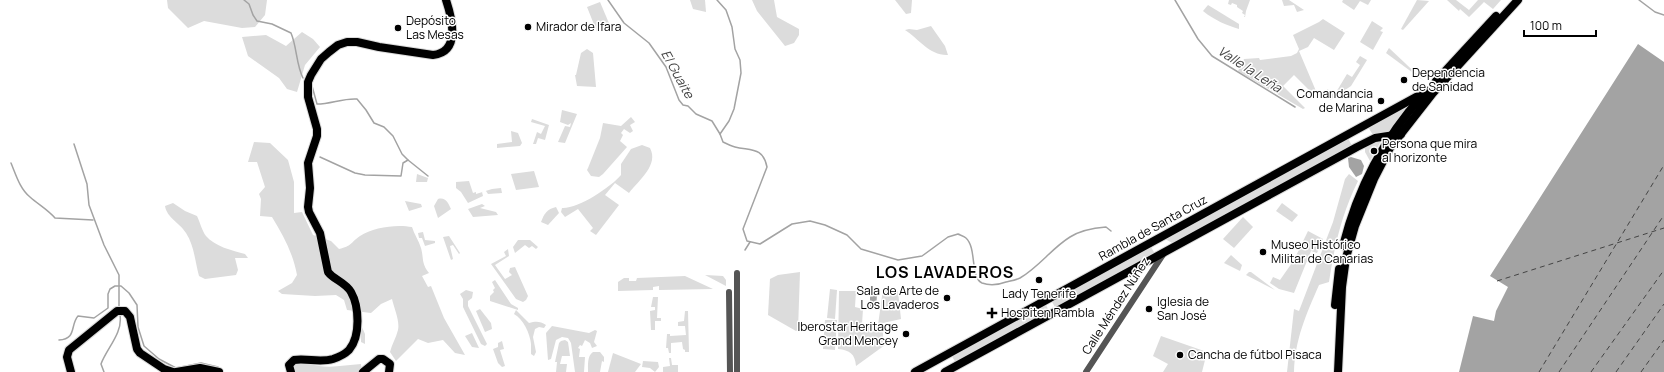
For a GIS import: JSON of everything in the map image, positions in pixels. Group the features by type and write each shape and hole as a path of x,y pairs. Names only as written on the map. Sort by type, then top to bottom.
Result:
{"main road":[{"path":"291,372 289,365 294,360 325,361 347,352 353,343 358,313 350,291 345,284 331,276 328,272 320,233 309,212 308,207 310,188 308,163 317,136 318,128 308,96 309,78 321,59 338,45 347,42 356,42 433,56 446,52 452,35 452,18 446,0"},
{"path":"1338,372 1342,287 1346,258 1364,201 1377,173 1396,135 1412,108 1511,0"},
{"path":"1333,372 1336,288 1344,243 1363,188 1377,160 1396,135 1518,0"},
{"path":"1456,67 1460,59 1474,44 1474,39"},
{"name":"Rambla de Santa Cruz","path":"915,372 1427,91"},
{"path":"1402,105 1409,105 1412,108"},
{"path":"945,372 1357,147 1375,138 1396,135"},
{"path":"1162,253 1156,249 1156,240 1164,241 1172,248"},
{"path":"1045,300 1049,303 1054,313"},
{"path":"71,372 67,358 70,350 117,311 121,310 128,313 135,344 140,353 164,368 175,372 200,368 219,372"},
{"path":"363,372 376,361 383,359 387,360 390,364 389,372"}],"street":[{"name":"Calle Méndez Núñez","path":"1086,372 1162,253"},
{"path":"737,273 737,372"},
{"path":"729,292 730,372"}],"shaded area":[{"path":"167,0 267,0 265,15 255,27 242,28 204,21 188,28 168,8"},
{"path":"690,0 705,0 706,12 693,9"},
{"path":"752,0 774,0 777,17 799,29 799,35 794,43 785,46 757,11"},
{"path":"895,0 912,0 911,13 906,14"},
{"path":"1229,0 1250,0 1245,17 1242,13 1243,11 1237,7 1237,5 1232,3 1231,5 1228,4"},
{"path":"1282,0 1289,0 1304,10 1297,12 1294,5 1284,6"},
{"path":"1343,0 1371,0 1368,5 1360,1 1354,10 1342,2"},
{"path":"1417,0 1429,1 1403,30 1401,29"},
{"path":"1447,0 1456,0 1469,10 1478,0 1501,0 1493,9 1484,2 1469,17 1460,9 1459,11"},
{"path":"600,2 611,28 597,32 587,7"},
{"path":"1208,5 1239,24 1239,29 1220,22 1203,11"},
{"path":"1323,19 1345,33 1334,50 1314,38 1308,47 1299,51 1316,91 1311,92 1294,75 1283,86 1305,108 1303,109 1238,71 1244,59 1259,58 1260,60 1291,56 1297,53 1299,49 1293,35"},
{"path":"1372,21 1383,28 1380,31 1383,32 1373,50 1360,42"},
{"path":"931,26 945,46 948,55 942,55 930,50 905,30 917,30"},
{"path":"302,32 313,39 320,47 305,65 297,92 287,89 279,78 248,56 242,37 266,35 286,46"},
{"path":"1638,44 1664,62 1664,372 1459,372 1473,316 1494,321 1496,311 1508,287 1490,276"},
{"path":"1389,48 1424,81 1386,53"},
{"path":"587,49 593,53 596,87 577,86 575,75 581,53"},
{"path":"1360,56 1367,60 1351,86 1330,100 1327,89 1335,94 1347,74 1352,77 1360,65 1356,62"},
{"path":"1404,107 1408,108 1390,131 1373,135 1368,127"},
{"path":"562,110 577,114 565,143 558,142 565,126 570,127 571,123 568,125 560,122"},
{"path":"631,117 635,122 630,125 633,131 630,133 624,129 621,133 623,135 620,141 627,147 603,174 599,177 591,176 587,170 600,138 603,123 621,126"},
{"path":"532,119 549,125 545,140 538,138 536,144 533,144 537,132 541,134 545,126 531,122"},
{"path":"511,131 518,133 522,143 520,146 497,148 497,144 512,142"},
{"path":"1348,138 1352,146 1174,244 1165,239"},
{"path":"1381,141 1370,161 1365,152 1365,147 1374,142"},
{"path":"254,142 270,143 288,160 294,182 294,213 302,212 313,235 331,241 339,249 349,245 365,233 378,228 392,226 412,227 421,248 426,270 429,273 422,276 428,287 431,286 444,318 465,355 455,353 443,340 428,343 418,339 396,361 390,352 398,326 398,319 392,299 381,304 371,313 347,310 344,300 336,295 315,296 282,294 278,291 292,283 297,275 287,244 272,217 260,216 261,199 259,194 265,187 257,162 248,162"},
{"path":"642,145 650,148 652,154 652,160 647,172 629,193 615,183 605,195 619,205 596,235 590,231 593,228 578,209 565,217 561,212 562,208 577,205 610,185 621,175 621,164 631,149"},
{"path":"1351,157 1361,160 1364,166 1362,174 1356,177 1349,167 1348,158"},
{"path":"534,171 539,187 516,190 511,174"},
{"path":"417,174 428,178 427,182 416,182"},
{"path":"1349,174 1358,181 1347,205 1339,230 1329,282 1319,285 1299,338 1296,349 1294,372 1287,372 1294,309 1299,311 1333,222 1345,179"},
{"path":"469,181 473,193 476,192 476,194 482,192 483,196 468,203 461,192 456,188 456,182"},
{"path":"501,188 502,193 488,194 486,191"},
{"path":"438,199 445,200 451,209 438,218 434,206"},
{"path":"405,201 421,204 422,207 409,211"},
{"path":"173,203 185,211 197,216 202,229 209,240 224,248 245,254 248,258 235,258 238,270 236,275 205,279 199,276 193,248 189,238 166,210 165,206"},
{"path":"1282,203 1298,215 1292,222 1276,211"},
{"path":"482,204 485,206 480,208 496,212 498,215 473,217 468,209"},
{"path":"556,207 559,213 548,225 541,222 546,212"},
{"path":"1243,217 1253,227 1234,248 1223,239"},
{"path":"1308,231 1323,239 1317,253 1311,251 1294,293 1279,289 1270,283 1273,277 1280,280 1294,260"},
{"path":"423,232 425,240 435,241 435,243 425,246 422,238 419,238 418,233"},
{"path":"449,236 460,253 459,254 453,245 450,246 453,259 451,260 443,237"},
{"path":"518,240 530,240 538,247 536,249 532,246 529,248 525,245 515,253 513,247"},
{"path":"1151,247 1155,254 1056,309 1051,300"},
{"path":"508,249 509,256 495,265 505,279 512,275 509,272 510,268 515,267 528,296 523,302 516,299 491,264 506,256 504,252"},
{"path":"1231,255 1242,265 1240,271 1224,263"},
{"path":"800,272 798,330 796,331 768,315 770,279 778,275"},
{"path":"1251,272 1275,290 1246,275"},
{"path":"705,275 723,276 726,280 726,286"},
{"path":"685,276 713,289 659,290 659,286 653,287 653,290 618,291 618,282 624,278 629,278 629,281 636,281 637,278"},
{"path":"495,280 511,304 518,308 518,310 490,301 490,296 494,292 493,290 495,288 492,282"},
{"path":"830,289 837,290 835,319 827,318"},
{"path":"883,289 898,291 901,319 883,323 883,342 885,345 856,366 851,353 846,350 838,349 839,291 856,291 855,307 863,309 862,324 878,325"},
{"path":"466,290 473,292 472,298 468,301 468,306 487,344 485,346 481,344 463,307 463,299 460,294"},
{"path":"870,293 877,294 876,309 870,308"},
{"path":"653,297 658,297 657,318 661,318 661,321 655,321 655,330 651,330 650,311 655,310 655,307 651,307"},
{"path":"1046,305 1049,311 956,363 951,355"},
{"path":"480,309 491,323 492,329 485,332 476,311"},
{"path":"516,310 529,323 538,322 546,325 544,328 539,327 535,329 533,337 536,352 534,356 531,354 531,344 528,331 520,319 514,314"},
{"path":"685,311 688,311 689,352 685,352 682,342 671,343 671,353 669,353 668,348 666,348 667,334 670,334 670,336 686,335 685,326 678,326 678,322 684,321"},
{"path":"825,320 837,320 835,350 823,349"},
{"path":"361,325 365,334 365,344 361,342"},
{"path":"552,326 589,333 595,330 597,331 594,342 597,346 592,348 590,343 585,340 582,346 580,345 578,348 580,349 579,357 585,357 584,372 575,372 571,343 568,338 562,337 556,340 551,359 548,360 546,333"},
{"path":"472,333 479,348 472,347 465,336"},
{"path":"1161,336 1207,352 1202,372 1163,372 1168,364 1153,356"},
{"path":"565,340 568,342 570,356 562,356 560,364 567,364 566,372 556,372 557,362 555,362 559,343"},
{"path":"502,341 504,349 500,350 505,366 502,367 498,363 493,349 498,347 498,343"},
{"path":"593,352 600,352 604,357 604,362 602,361 600,372 588,372 589,358"},
{"path":"613,353 641,364 635,372 608,372"},
{"path":"669,358 671,358 672,365 678,365 678,372 663,372 663,367 670,366"},
{"path":"643,361 658,362 659,367 655,372 650,368 642,367"},
{"path":"300,362 324,367 361,364 362,372 293,372 294,365"}],"waterway":[{"path":"244,0 249,4 257,21 272,24 291,33 303,78"},
{"name":"El Guaite","path":"608,0 624,23 649,43 666,67 679,100 683,105 688,106 696,114 712,121 720,134"},
{"path":"717,0 726,10 732,27 735,49 740,60 741,73 734,109 729,121 720,134 723,142 734,147 756,151 759,153 763,156 767,167 743,229 747,241 760,244 792,224 810,221 825,225 847,235 861,249 898,260 922,256 948,237 958,234 965,237 969,243 978,280 988,285 994,285 1015,280 1027,274 1063,241 1078,233 1106,227 1111,231"},
{"name":"Valle la Leña","path":"1175,0 1198,39 1212,56 1295,107"},
{"path":"1639,0 1655,12 1664,15"},
{"path":"312,86 317,104 347,99 357,99 374,123 384,127 393,136 402,154 428,176"},
{"path":"74,144 87,184 89,205 104,245 119,275 119,307"},
{"path":"320,157 355,173 365,175 401,176 403,163 408,160"},
{"path":"11,163 19,182 27,194 55,218 93,220"},
{"path":"745,250 750,242"},
{"path":"59,340 65,339 71,334 78,316 94,318 108,308 108,294 110,289 115,286 121,286 129,293 137,305 138,327 144,346 159,359 176,368 201,363 218,367"},
{"path":"104,372 101,364 117,334 120,315"}],"ferry route":[{"path":"1539,372 1664,165"},
{"path":"1559,372 1664,215"},
{"path":"1497,281 1664,228"},
{"path":"1591,372 1664,270"},
{"path":"1616,372 1664,304"},
{"path":"1641,372 1664,340"}],"place":[{"name":"Mirador de Ifara","path":"528,27"},
{"name":"Depósito Las Mesas","path":"398,28"},
{"name":"Dependencia de Sanidad","path":"1404,80"},
{"name":"Comandancia de Marina","path":"1381,101"},
{"name":"Persona que mira al horizonte","path":"1374,151"},
{"name":"Museo Histórico Militar de Canarias","path":"1263,252"},
{"name":"Lady Tenerife","path":"1039,280"},
{"name":"Sala de Arte de Los Lavaderos","path":"947,298"},
{"name":"Iglesia de San José","path":"1149,309"},
{"name":"Hospiten Rambla","path":"992,313"},
{"name":"Iberostar Heritage Grand Mencey","path":"906,334"},
{"name":"Cancha de fútbol Pisaca","path":"1180,355"}],"district":[{"name":"LOS LAVADEROS","path":"945,272"}]}
